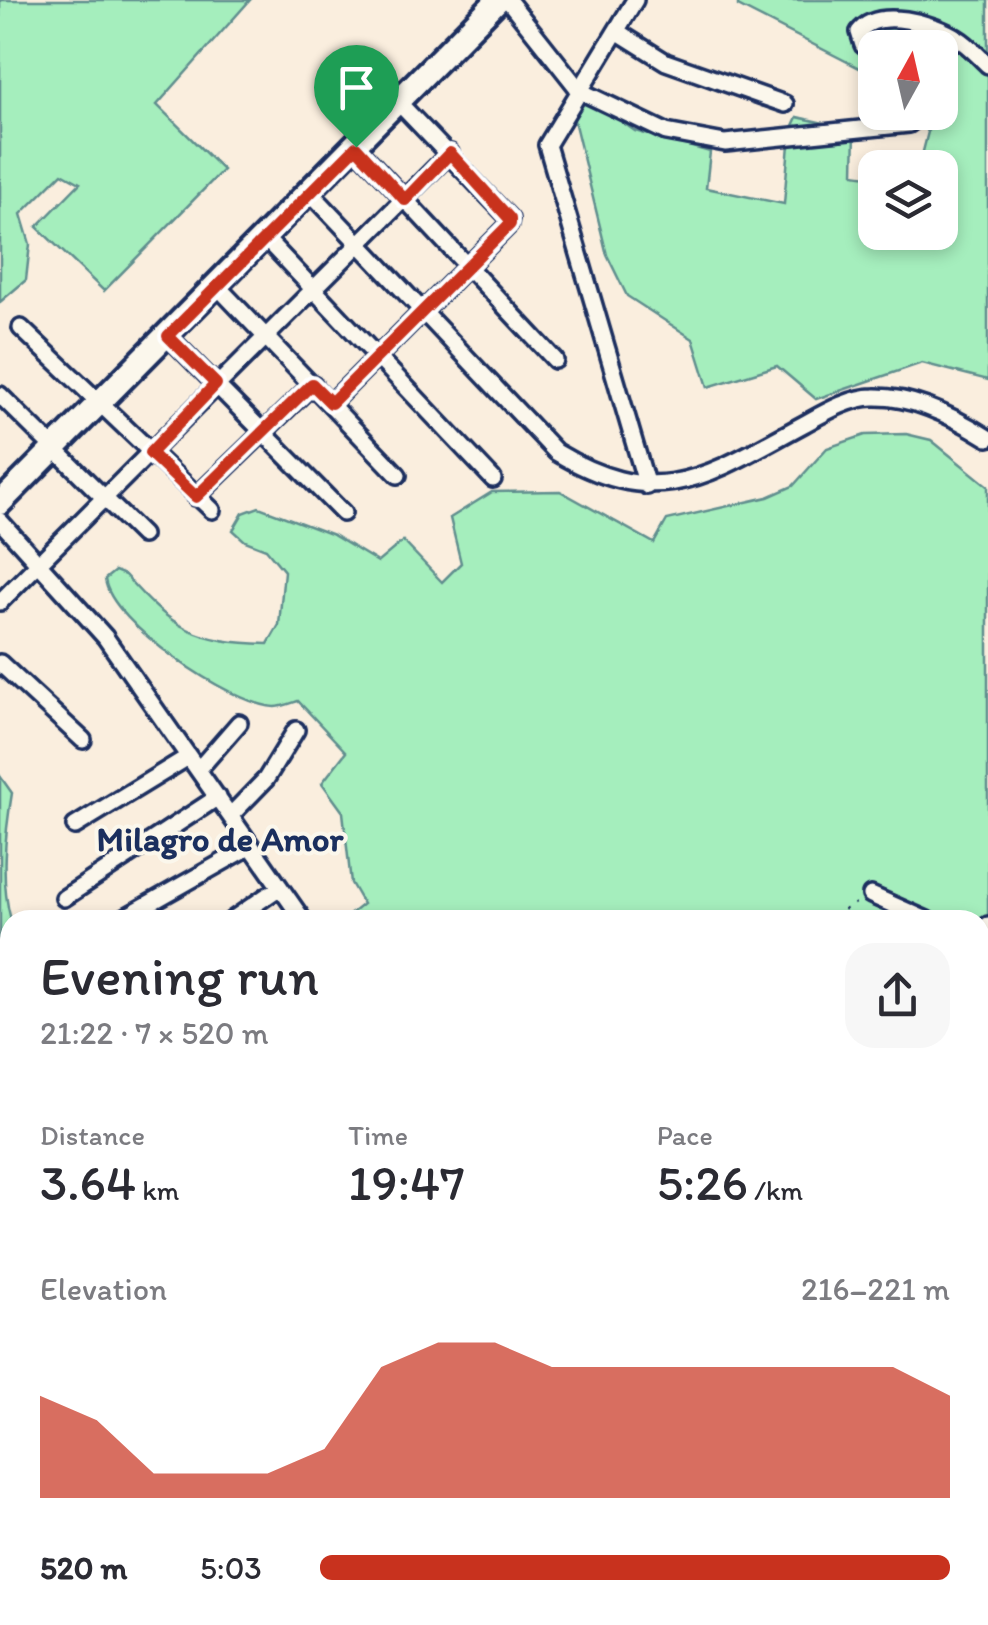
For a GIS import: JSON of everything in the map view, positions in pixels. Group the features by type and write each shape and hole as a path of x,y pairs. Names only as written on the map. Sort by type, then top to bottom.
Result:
{"street":[{"path":"0,503 498,0"},
{"path":"508,0 580,91 666,132 725,143 858,129"},
{"path":"634,0 547,144 647,486"},
{"path":"860,30 866,22 879,18 943,30"},
{"path":"618,32 666,62 785,104"},
{"path":"958,38 988,65"},
{"path":"331,403 468,267 510,219 398,103"},
{"path":"356,147 555,360"},
{"path":"0,602 216,384 316,291 450,153"},
{"path":"311,193 556,452 592,474 647,486 686,481 722,468 829,410 870,396 905,398 988,438"},
{"path":"266,238 492,479"},
{"path":"218,287 398,475"},
{"path":"22,328 212,510"},
{"path":"168,336 343,513"},
{"path":"196,497 312,384"},
{"path":"0,395 142,535"},
{"path":"0,521 106,637 295,910"},
{"path":"0,664 83,740"},
{"path":"75,826 193,764 239,723"},
{"path":"231,815 266,779 296,730"},
{"path":"64,898 218,797"},
{"path":"138,910 251,846"},
{"path":"247,910 280,887"},
{"path":"871,896 904,910"}],"path":[{"path":"845,910 871,896"}],"green space":[{"path":"0,0 250,0 157,105 223,170 104,291 37,227 80,183 62,173 21,214 30,244 26,280 0,302"},
{"path":"738,0 988,0 988,380 922,363 816,399 777,366 708,387 693,339 627,296 607,255 571,108 584,95 635,131 710,152 706,188 784,204 790,132 797,117 855,130 858,250 958,250 958,150 923,150 927,130 958,130 958,30 858,30 858,67 738,6"},
{"path":"906,434 931,440 988,486 988,910 356,910 363,904 351,883 343,812 322,783 346,752 298,701 275,707 256,703 176,659 128,617 112,597 105,579 115,571 125,575 172,620 204,636 268,644 279,625 284,571 266,549 245,541 233,530 243,513 259,507 333,535 378,562 403,541 442,582 461,563 450,518 492,492 560,491 654,543 667,520 768,497 793,486 827,448 865,435"},
{"path":"0,776 12,793 5,874 9,910 0,910"}],"district":[{"name":"Milagro de Amor","path":"220,839"}],"route":[{"path":"356,147 405,200 450,153 510,219 510,224 331,403 312,384 196,497 150,453 216,384 168,336 356,147"}]}
